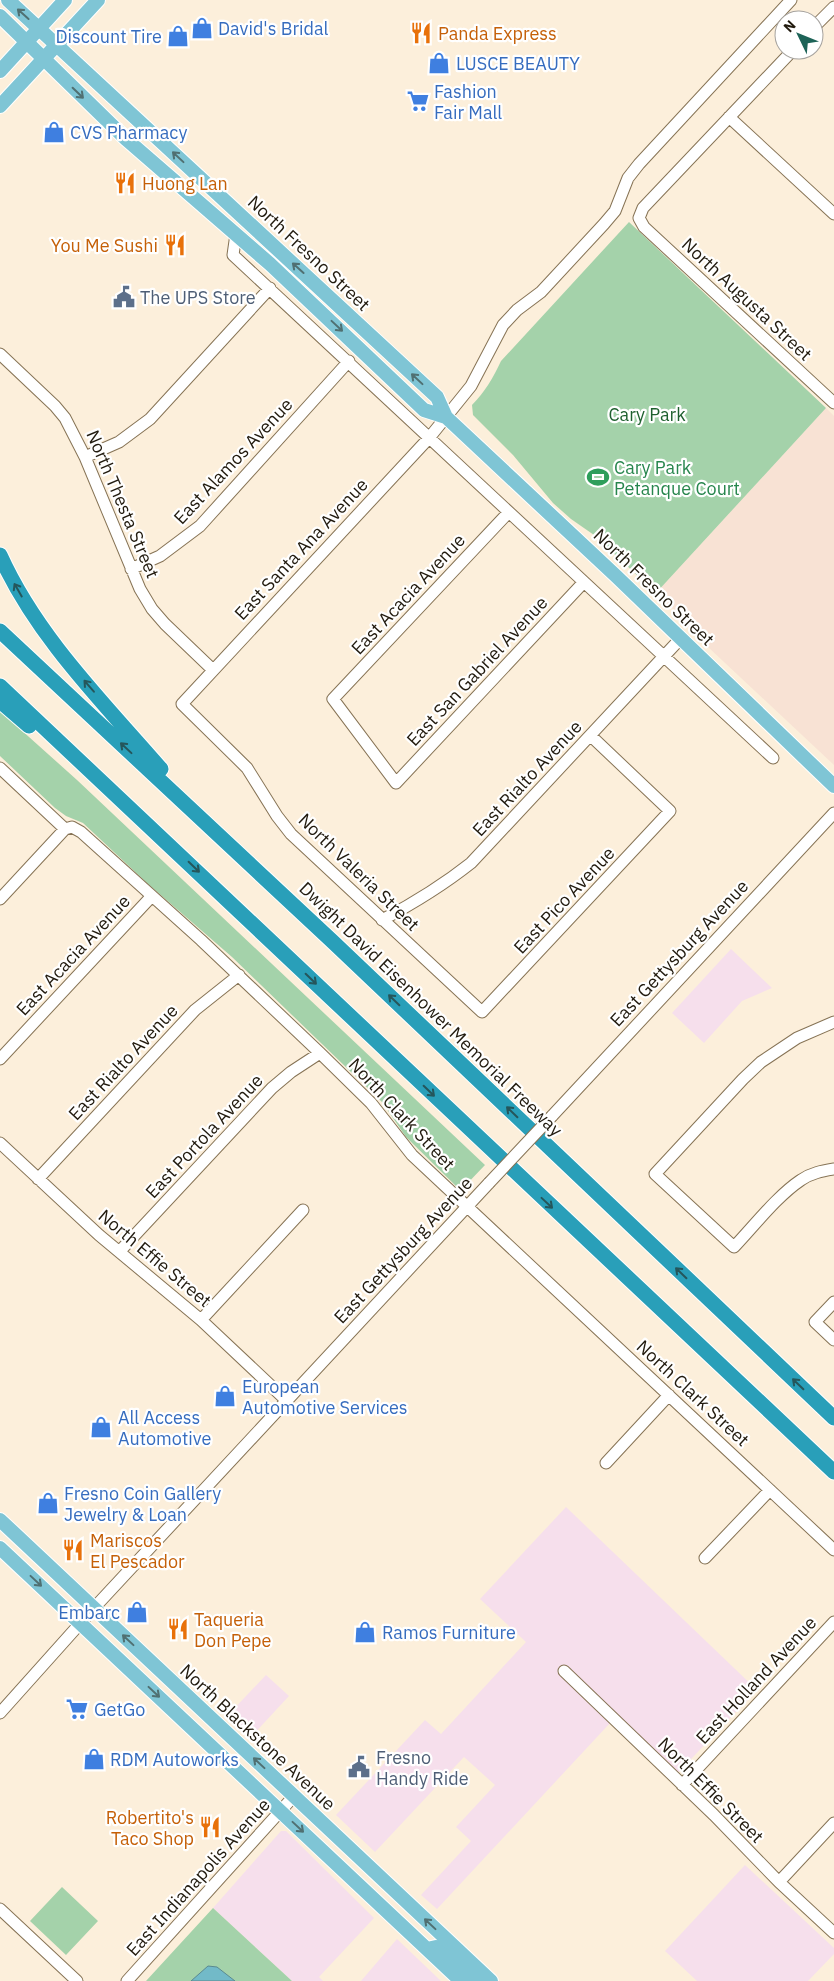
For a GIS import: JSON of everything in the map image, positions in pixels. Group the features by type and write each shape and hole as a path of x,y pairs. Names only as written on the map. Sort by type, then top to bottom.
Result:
{"highway":[{"path":"0,555 18,591 55,646 213,829"},
{"name":"Dwight David Eisenhower Memorial Freeway","path":"0,631 213,829 834,1418"},
{"path":"0,686 158,833 541,1198 834,1472"},
{"path":"0,701 46,742 158,833"}],"main road":[{"name":"North Fresno Street","path":"8,0 437,396 446,417 681,638 834,786"},
{"path":"0,70 65,0"},
{"path":"0,106 98,0"},
{"name":"North Fresno Street","path":"0,16 126,139 236,234 365,352 424,410 446,417"},
{"path":"182,188 192,186 225,212 239,214"},
{"name":"North Blackstone Avenue","path":"0,1520 490,1981"},
{"path":"0,1548 461,1981"},
{"path":"427,1949 436,1947 443,1950 476,1981"}],"street":[{"name":"East Santa Ana Avenue","path":"182,704 429,438 471,386 503,325 517,310 541,292 604,224 615,211 628,178 639,164 791,0"},
{"path":"824,17 834,6"},
{"path":"782,60 729,116 834,214"},
{"name":"North Augusta Street","path":"729,116 643,208 639,218 644,226 834,404"},
{"path":"236,234 233,254 772,758"},
{"path":"85,457 119,442 150,419 270,288"},
{"name":"North Thesta Street","path":"0,354 60,412 74,432 140,589 152,609 165,624 213,670"},
{"name":"East Alamos Avenue","path":"131,569 160,556 200,526 349,361"},
{"name":"East Acacia Avenue","path":"396,783 334,699 508,513"},
{"name":"East San Gabriel Avenue","path":"396,783 584,583"},
{"name":"East Rialto Avenue","path":"382,920 422,899 446,883 470,863 681,638"},
{"name":"North Valeria Street","path":"182,704 247,768 277,816 291,834 482,1012"},
{"name":"East Pico Avenue","path":"482,1012 670,811 591,736"},
{"name":"North Clark Street","path":"0,768 69,828 81,832 238,975 371,1103 412,1155 834,1550"},
{"name":"East Gettysburg Avenue","path":"0,1713 80,1623 834,813"},
{"path":"0,899 69,828"},
{"name":"East Acacia Avenue","path":"0,1059 151,897"},
{"name":"East Rialto Avenue","path":"38,1179 195,1010 238,975"},
{"path":"834,1022 797,1038 761,1062 655,1174 734,1247 802,1179 818,1171 834,1169"},
{"name":"East Portola Avenue","path":"120,1251 272,1088 291,1072 320,1053"},
{"name":"North Effie Street","path":"0,1143 99,1235 201,1320 287,1401"},
{"path":"201,1320 304,1210"},
{"path":"834,1302 815,1322 834,1340"},
{"path":"606,1463 669,1395"},
{"path":"706,1558 770,1490"},
{"name":"East Holland Avenue","path":"682,1785 834,1622"},
{"name":"North Effie Street","path":"564,1671 779,1882 834,1933"},
{"name":"East Indianapolis Avenue","path":"127,1981 294,1796"},
{"path":"779,1882 834,1823"},
{"path":"0,1909 77,1981"}],"shaded area":[{"path":"826,408 834,416 834,765 692,632 675,611 656,593"},
{"path":"731,949 772,988 742,1001 704,1043 672,1013"},
{"path":"566,1507 757,1690 672,1779 611,1722 437,1909 421,1895 471,1841 456,1827 495,1785 464,1757 375,1852 336,1815 425,1720 441,1734 526,1642 480,1599"},
{"path":"266,1675 289,1696 252,1736 229,1714"},
{"path":"281,1831 286,1831 374,1918 319,1977 323,1981 292,1981 213,1908"},
{"path":"745,1865 834,1948 834,1954 808,1981 697,1981 665,1951"},
{"path":"397,1939 441,1981 361,1981"}],"green space":[{"name":"Cary Park","path":"629,222 826,408 656,593 594,535 571,519 553,503 513,455 473,415 472,405 481,395 501,361"},
{"path":"0,711 77,780 485,1165 463,1188 459,1189 406,1137 382,1102 232,957 148,884 83,823 66,816 55,808 0,756"},
{"path":"62,1887 98,1921 66,1955 30,1921"},
{"path":"213,1908 292,1981 146,1981"}],"water":[{"path":"208,1966 217,1967 235,1981 191,1981"}],"place":[{"name":"David's Bridal","path":"202,28"},
{"name":"Panda Express","path":"421,33"},
{"name":"Discount Tire","path":"178,36"},
{"name":"LUSCE BEAUTY","path":"439,63"},
{"name":"Fashion Fair Mall","path":"418,101"},
{"name":"CVS Pharmacy","path":"54,132"},
{"name":"Huong Lan","path":"125,183"},
{"name":"You Me Sushi","path":"175,245"},
{"name":"The UPS Store","path":"124,297"},
{"name":"Cary Park Petanque Court","path":"598,477"},
{"name":"European Automotive Services","path":"225,1396"},
{"name":"All Access Automotive","path":"101,1427"},
{"name":"Fresno Coin Gallery Jewelry & Loan","path":"48,1503"},
{"name":"Mariscos El Pescador","path":"73,1550"},
{"name":"Embarc","path":"137,1612"},
{"name":"Taqueria Don Pepe","path":"178,1629"},
{"name":"Ramos Furniture","path":"365,1632"},
{"name":"GetGo","path":"77,1709"},
{"name":"RDM Autoworks","path":"94,1759"},
{"name":"Fresno Handy Ride","path":"359,1767"},
{"name":"Robertito's Taco Shop","path":"210,1827"}]}
